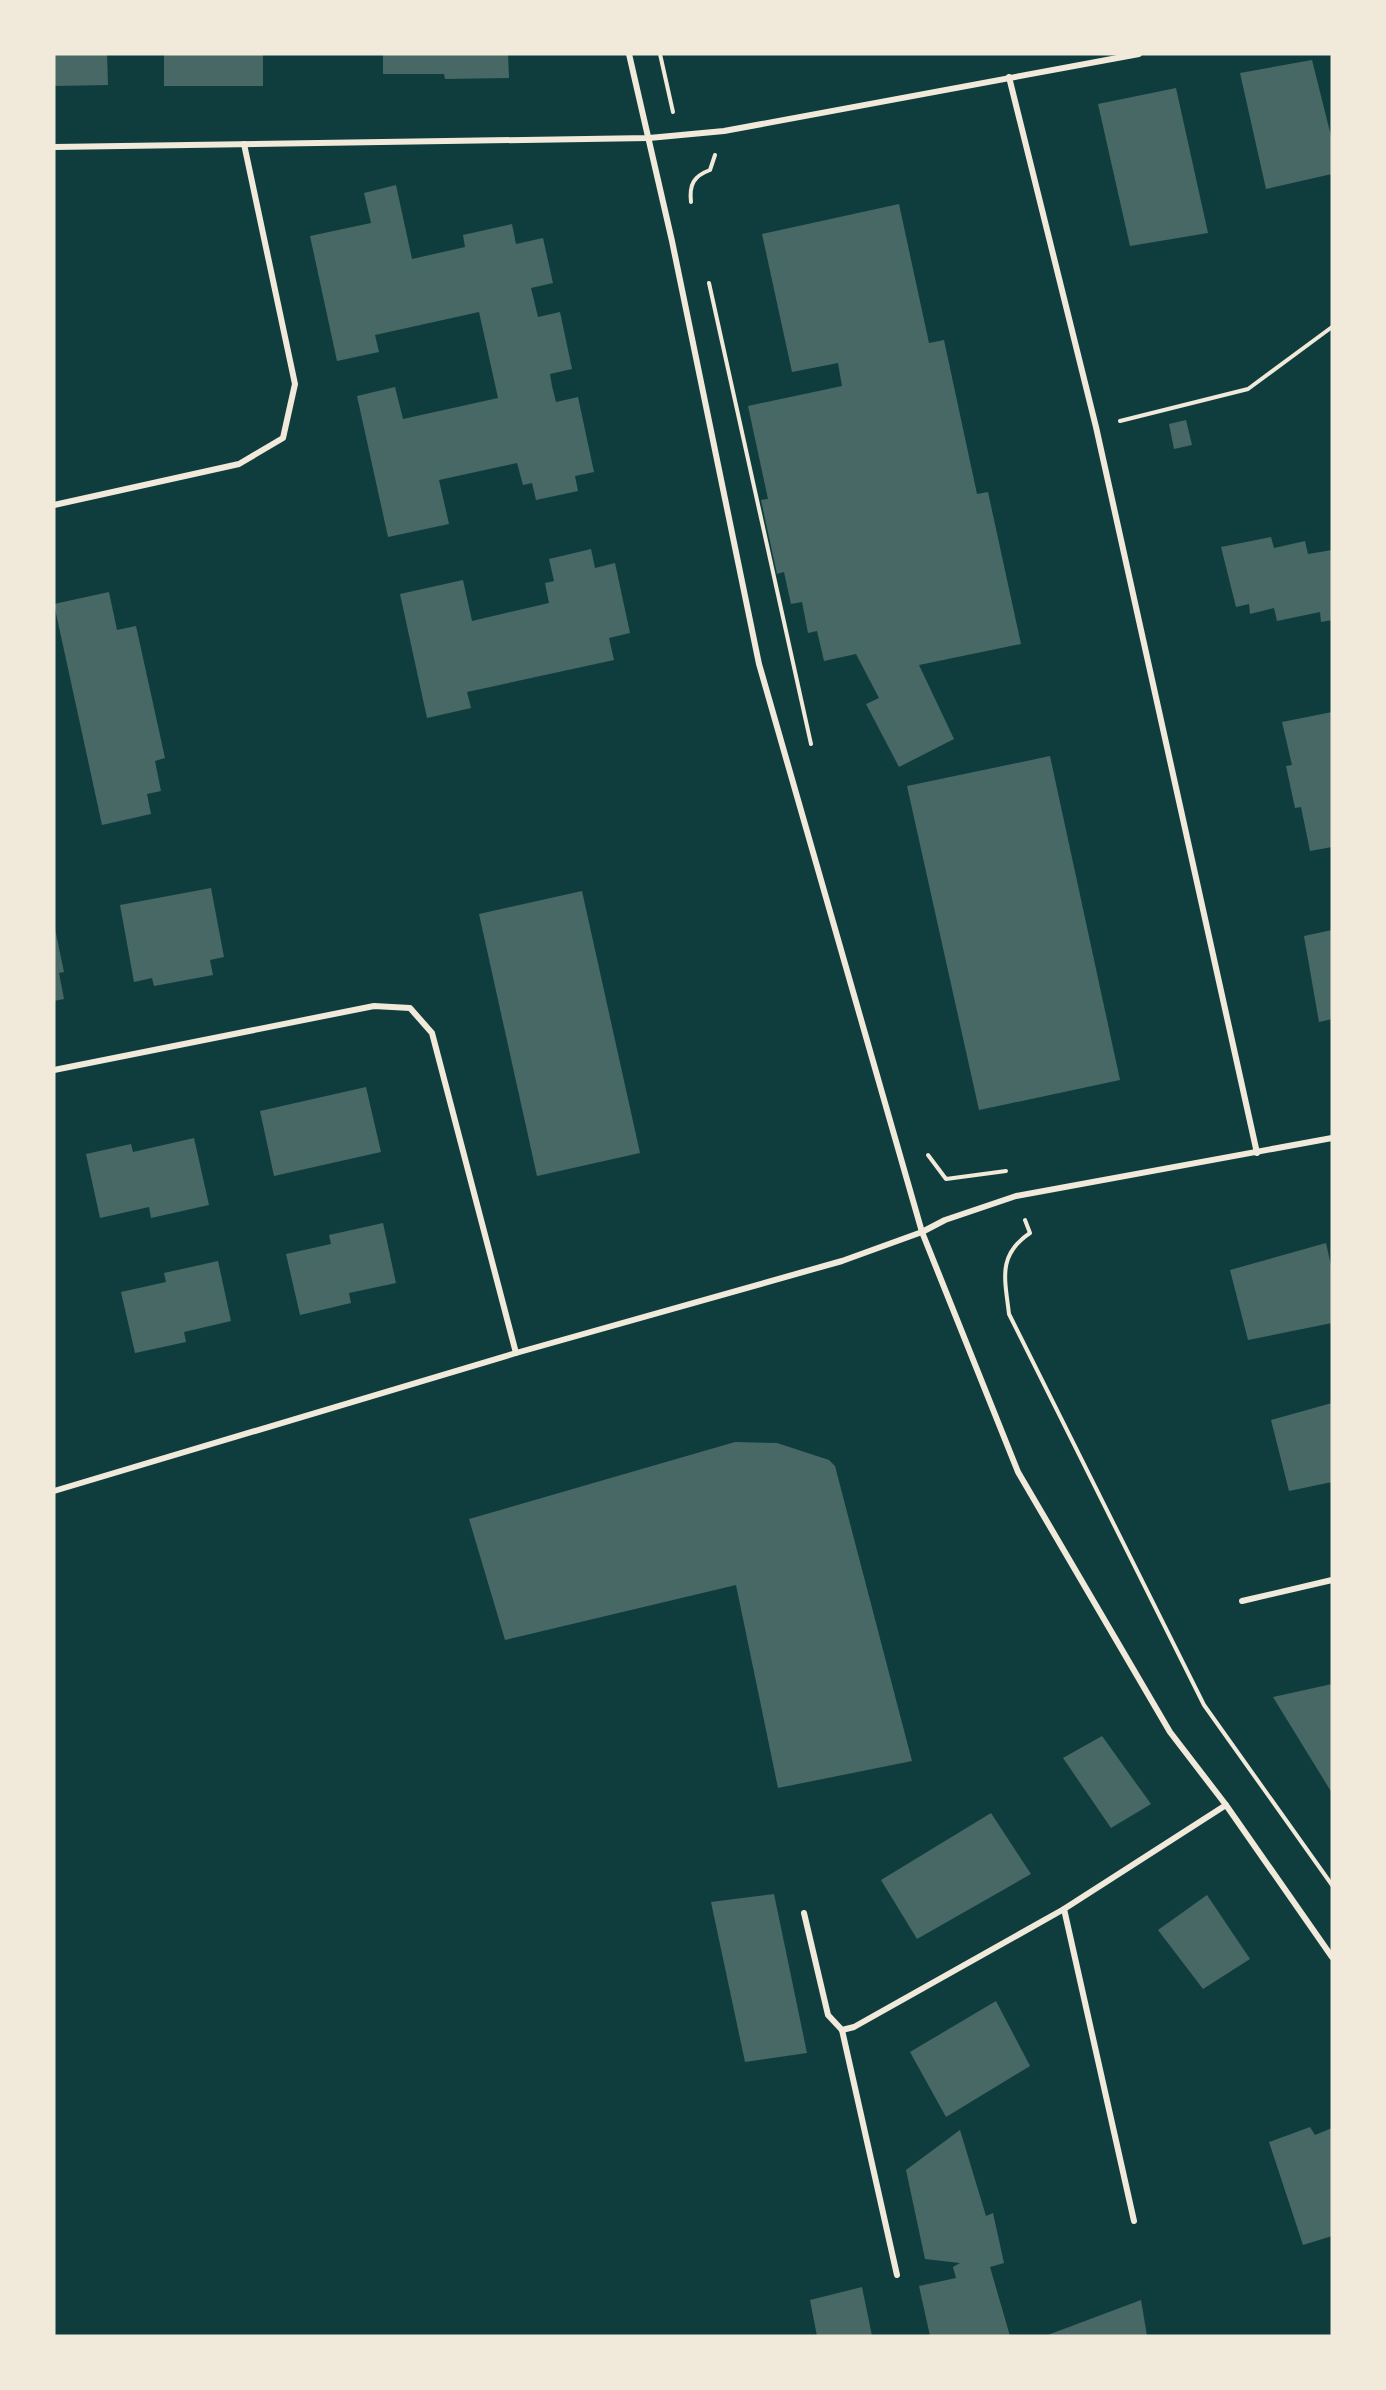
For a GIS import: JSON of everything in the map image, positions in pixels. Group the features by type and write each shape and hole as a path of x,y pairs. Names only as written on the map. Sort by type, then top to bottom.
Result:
{"street":[{"path":"629,54 649,138 759,664 922,1232 1018,1472 1170,1732 1226,1805 1332,1957"},
{"path":"54,147 649,138 724,131 1009,76 1139,54"},
{"path":"1009,76 1096,427 1257,1153"},
{"path":"54,505 239,464 283,438 295,384 244,144"},
{"path":"54,1070 374,1006 410,1008 432,1033 516,1353"},
{"path":"54,1491 516,1353 842,1260 922,1232 945,1220 1016,1196 1332,1138"},
{"path":"1242,1602 1332,1580"},
{"path":"842,2030 854,2027 1064,1909 1226,1805"},
{"path":"1064,1909 1134,2221"},
{"path":"804,1913 828,2015 842,2030 897,2275"}],"path":[{"path":"660,54 674,117"},
{"path":"693,210 691,186 696,175 710,170 724,131"},
{"path":"708,280 813,754"},
{"path":"1096,427 1248,389 1332,327"},
{"path":"927,1154 946,1179"},
{"path":"1010,1170 1016,1196 1030,1233 1014,1243 1004,1270 1009,1314 1204,1705 1332,1885"}],"building":[{"path":"54,54 107,54 108,85 54,86"},
{"path":"164,54 263,54 263,86 164,86"},
{"path":"383,54 508,54 509,78 445,79 444,74 383,74"},
{"path":"1312,60 1332,140 1332,174 1266,189 1240,73"},
{"path":"1176,88 1208,233 1130,246 1098,104"},
{"path":"396,185 412,259 465,247 463,235 512,224 516,244 543,238 553,283 531,288 538,317 560,312 572,369 550,374 552,386 556,402 578,397 594,472 575,476 578,491 536,500 532,483 523,485 517,463 439,480 449,524 388,537 357,396 395,387 403,419 498,398 479,312 375,335 379,352 337,361 310,236 371,223 364,193"},
{"path":"899,204 929,343 944,340 977,494 988,492 1021,644 919,665 954,739 899,767 866,704 879,698 856,654 824,661 817,631 808,633 802,602 791,604 784,572 777,574 761,500 768,499 748,406 842,386 838,363 792,372 762,234"},
{"path":"1186,420 1192,445 1174,449 1169,424"},
{"path":"1271,537 1274,548 1305,541 1308,554 1332,550 1332,620 1321,622 1320,612 1277,621 1274,608 1250,614 1249,604 1236,607 1221,547"},
{"path":"591,549 595,568 615,563 630,633 609,638 614,660 467,692 471,708 427,718 400,594 463,580 472,621 549,603 545,583 554,581 549,559"},
{"path":"109,592 117,630 136,626 165,758 155,761 161,791 147,794 151,814 102,825 54,604"},
{"path":"1332,712 1332,847 1310,851 1301,807 1295,808 1286,766 1292,765 1282,722"},
{"path":"1050,756 1120,1080 979,1110 907,786"},
{"path":"211,888 224,957 210,960 213,975 154,986 152,978 134,982 120,905"},
{"path":"582,891 640,1153 537,1176 479,914"},
{"path":"54,924 64,972 59,973 64,999 54,1001"},
{"path":"1332,930 1332,1019 1319,1022 1304,936"},
{"path":"366,1087 381,1152 274,1176 260,1111"},
{"path":"194,1138 209,1205 151,1218 149,1207 100,1218 86,1154 131,1144 133,1152"},
{"path":"383,1223 396,1283 349,1293 351,1303 300,1315 286,1254 331,1244 329,1235"},
{"path":"1326,1243 1332,1270 1332,1323 1248,1340 1230,1270"},
{"path":"218,1261 231,1321 184,1332 186,1342 135,1353 121,1292 166,1282 164,1273"},
{"path":"1332,1403 1332,1482 1289,1491 1271,1420"},
{"path":"735,1442 777,1443 829,1460 835,1466 912,1761 778,1788 736,1585 505,1640 469,1519"},
{"path":"1332,1684 1332,1793 1273,1697"},
{"path":"1102,1736 1151,1804 1111,1828 1063,1758"},
{"path":"991,1813 1031,1874 917,1939 881,1880"},
{"path":"774,1894 807,2053 745,2062 711,1902"},
{"path":"1207,1895 1250,1959 1203,1989 1158,1930"},
{"path":"996,2001 1030,2066 946,2117 910,2052"},
{"path":"1310,2127 1315,2135 1332,2128 1332,2236 1303,2245 1269,2142"},
{"path":"960,2130 986,2216 993,2213 1004,2263 990,2267 1010,2336 930,2336 919,2286 956,2278 953,2267 960,2263 925,2259 906,2170"},
{"path":"862,2287 872,2336 817,2336 810,2300"},
{"path":"1141,2300 1147,2336 1045,2336"}]}
